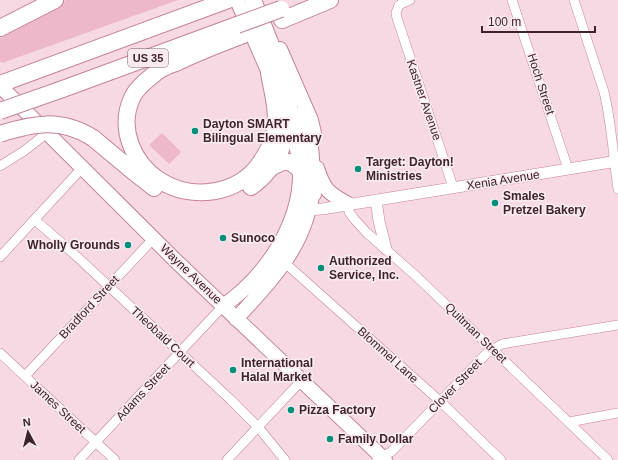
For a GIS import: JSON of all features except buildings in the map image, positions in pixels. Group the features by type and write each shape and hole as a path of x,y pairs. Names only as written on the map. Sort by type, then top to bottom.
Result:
{"highway":[{"path":"0,28 55,0"},
{"path":"0,84 35,66 230,0"},
{"path":"0,134 26,127 51,124 74,128 93,138 140,178 162,193 176,199 192,202 220,201 234,197 246,191 258,182 272,167 281,152 286,135 289,101 286,85 253,0"},
{"name":"US 35","path":"0,111 240,30 282,14 306,0"},
{"path":"282,14 330,0"},
{"path":"240,30 158,71 141,86 132,97 126,116 127,134 133,151 147,170 159,180 175,188 192,192 208,192 227,188 242,181 254,171 264,157 272,141 276,114 269,73"},
{"path":"0,72 35,66"},
{"path":"275,128 281,121 295,115 301,117 308,134 313,194"},
{"path":"272,167 287,162 292,162 300,170"}],"main road":[{"path":"223,306 236,297 263,268 282,241 294,211 300,170 297,143 288,118 269,73 230,0"},
{"path":"236,319 276,275 285,263 299,238 313,194 316,163 314,133 311,120 272,32 256,0"},
{"name":"Wayne Avenue","path":"0,84 82,168 236,319 302,380 380,459"},
{"path":"316,163 320,178 327,191 348,204"}],"street":[{"name":"Kastner Avenue","path":"410,0 399,5 396,13 453,187"},
{"name":"Hoch Street","path":"512,0 568,169"},
{"path":"574,0 608,107 616,161 618,189"},
{"path":"0,166 24,151 47,132"},
{"name":"Xenia Avenue","path":"294,211 376,200 616,161"},
{"path":"0,257 82,168"},
{"path":"376,200 379,221 386,249"},
{"name":"Quitman Street","path":"348,204 349,212 355,220 416,276 608,460"},
{"name":"Theobald Court","path":"35,220 108,286 258,427 285,460"},
{"name":"Bradford Street","path":"24,376 154,238"},
{"path":"269,260 285,263"},
{"name":"Blommel Lane","path":"285,263 441,402 501,460"},
{"name":"Adams Street","path":"78,460 223,306"},
{"name":"Clover Street","path":"380,459 391,452 492,350 502,344 618,325"},
{"name":"James Street","path":"0,353 115,460"},
{"path":"227,460 302,380"},
{"path":"569,422 618,413"}],"shaded area":[{"path":"66,0 178,0 2,63 0,61 0,38"},
{"path":"162,133 181,152 169,164 149,145"}],"place":[{"name":"Dayton SMART Bilingual Elementary","path":"195,131"},
{"name":"Target: Dayton! Ministries","path":"358,169"},
{"name":"Smales Pretzel Bakery","path":"495,203"},
{"name":"Sunoco","path":"223,238"},
{"name":"Wholly Grounds","path":"128,245"},
{"name":"Authorized Service, Inc.","path":"321,268"},
{"name":"International Halal Market","path":"233,370"},
{"name":"Pizza Factory","path":"291,410"},
{"name":"Family Dollar","path":"330,439"}]}
